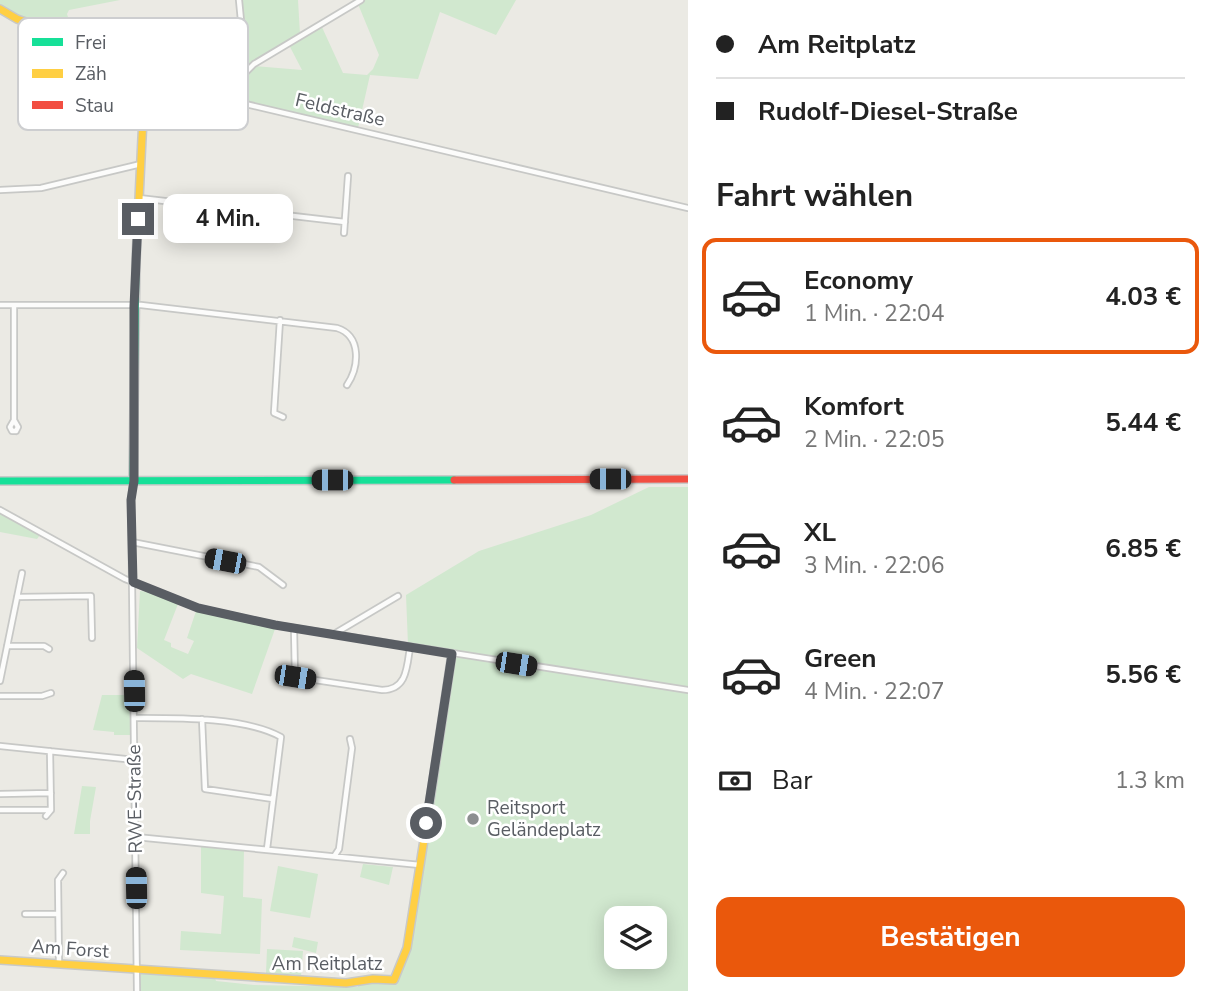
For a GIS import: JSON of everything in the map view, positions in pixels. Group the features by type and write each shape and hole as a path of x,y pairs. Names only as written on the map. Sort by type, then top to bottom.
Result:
{"street":[{"path":"239,0 241,18"},
{"path":"248,70 358,1"},
{"name":"Feldstraße","path":"0,9 18,19"},
{"name":"Feldstraße","path":"248,105 688,208"},
{"path":"134,481 134,307 143,130"},
{"path":"0,190 41,188 141,164"},
{"path":"344,233 348,176"},
{"path":"139,198 345,222"},
{"path":"1,304 141,305 317,324 347,332 355,347 355,373 347,385"},
{"path":"14,306 14,421"},
{"path":"280,320 274,413 283,417"},
{"path":"0,481 688,479"},
{"name":"RWE-Straße","path":"134,481 132,542 137,991"},
{"path":"0,510 133,582 198,608 294,628 688,690"},
{"path":"132,542 259,567 283,585"},
{"path":"0,681 23,573"},
{"path":"17,597 91,596 92,638"},
{"path":"333,634 398,596"},
{"path":"294,628 295,677 382,690 394,689 403,680 411,647"},
{"path":"7,646 44,646 49,649"},
{"name":"Am Reitplatz","path":"137,971 346,984 373,979 394,980 407,945 452,654"},
{"path":"0,696 51,693"},
{"path":"135,718 202,719 255,728 281,737 267,849"},
{"path":"202,719 205,789 274,799"},
{"path":"335,856 340,849 352,748 350,739"},
{"path":"0,746 135,760"},
{"path":"46,816 51,810 50,751"},
{"path":"0,794 51,793"},
{"path":"0,810 51,810"},
{"path":"136,836 420,865"},
{"path":"59,964 58,880 63,873"},
{"path":"25,914 58,914"},
{"name":"Am Forst","path":"0,960 137,971"}],"green space":[{"path":"0,0 120,0 69,10 68,18 18,19 0,8"},
{"path":"237,0 298,0 300,34 248,65 248,18 240,18"},
{"path":"365,0 516,0 496,35 440,12 418,79 370,75 358,128 248,102 248,72 254,66 302,70 289,45 321,25 343,73 367,75 379,55 358,4"},
{"path":"649,487 688,487 688,991 139,991 141,973 215,978 216,981 254,985 358,987 358,983 395,981 403,963 452,654 408,645 406,595 479,551 591,515"},
{"path":"0,513 40,535 37,539 0,532"},
{"path":"140,591 150,592 178,604 164,640 171,643 171,647 188,654 194,641 187,638 196,611 275,629 252,694 191,674 183,679 137,648"},
{"path":"102,695 131,695 131,735 114,735 114,732 93,730"},
{"path":"82,786 96,787 90,834 74,834"},
{"path":"201,845 244,850 243,897 262,899 260,954 180,950 181,931 221,934 224,896 201,893"},
{"path":"363,864 393,867 389,885 360,877"},
{"path":"278,866 318,874 310,918 270,911"},
{"path":"294,937 318,942 316,953 292,947"},
{"path":"267,949 303,951 301,975 266,973"}],"traffic: fast":[{"path":"133,481 136,260"},
{"path":"0,481 454,480"},
{"path":"426,827 452,654"}],"traffic: slow":[{"path":"0,9 18,19"},
{"path":"136,260 142,130"},
{"path":"0,960 346,983 373,979 394,980 407,948 426,827"}],"traffic: jam":[{"path":"454,480 688,479"}],"place":[{"name":"Reitsport Geländeplatz","path":"473,819"}],"route":[{"path":"138,219 134,307 134,481 131,500 133,582 198,608 275,625 452,654 426,823"}]}
